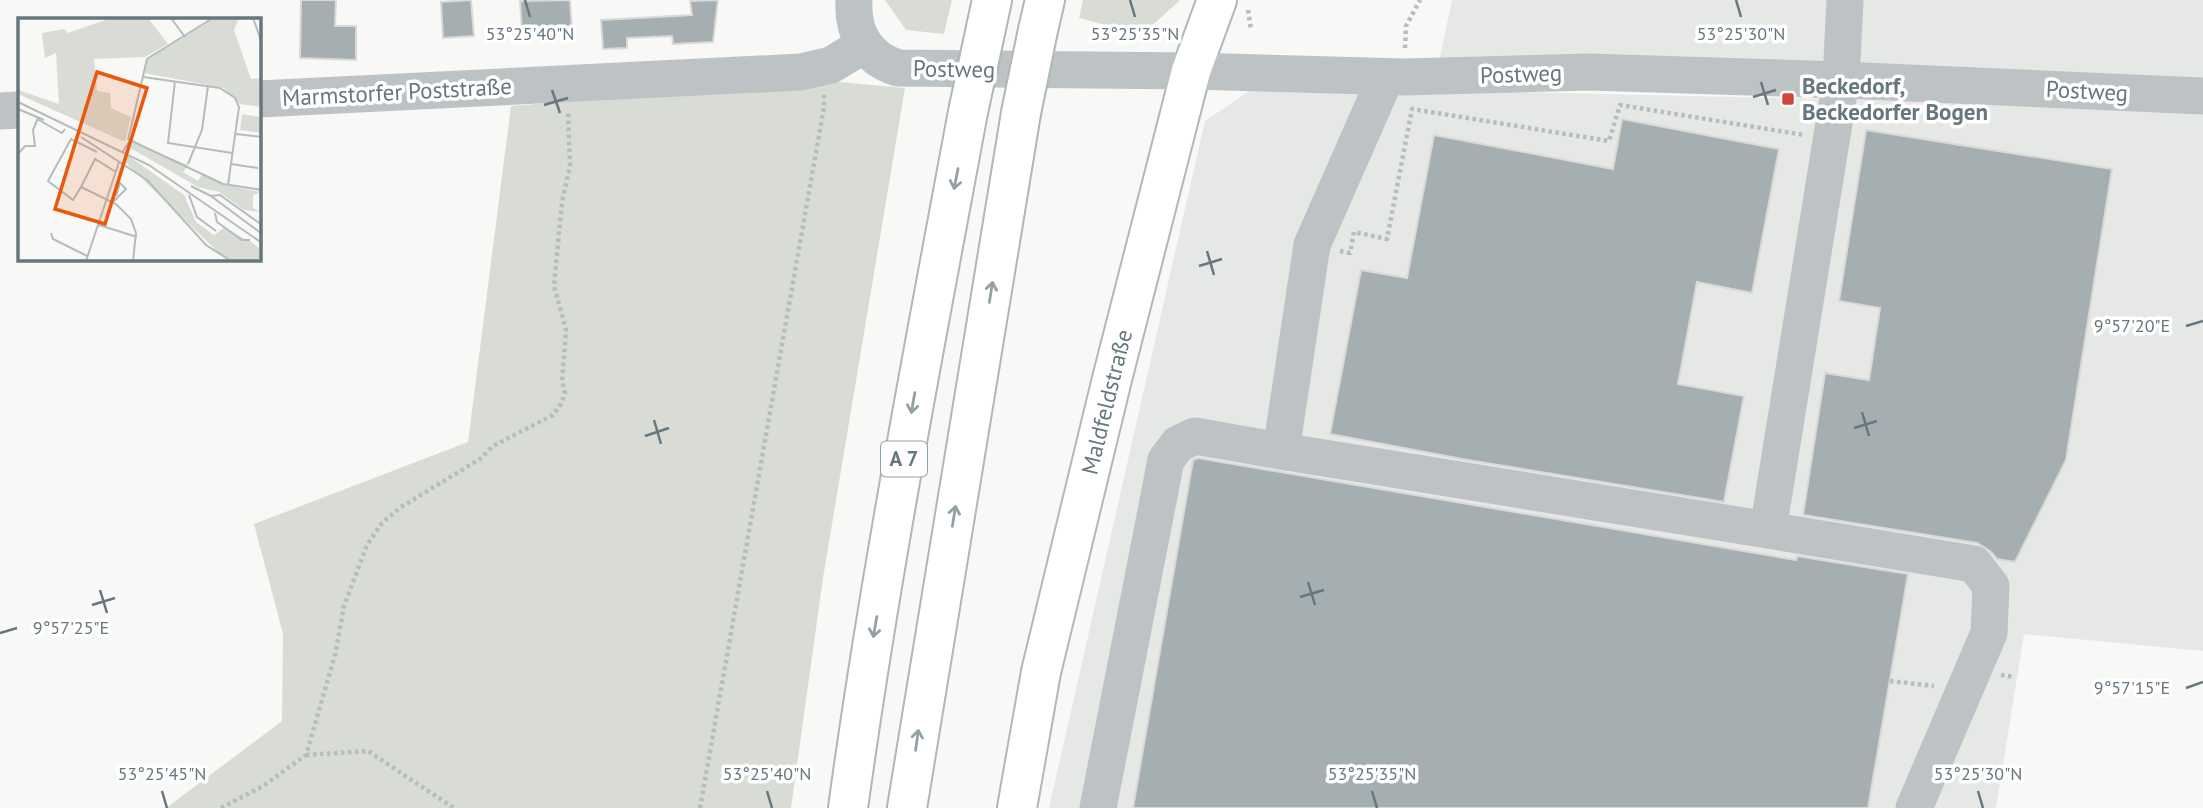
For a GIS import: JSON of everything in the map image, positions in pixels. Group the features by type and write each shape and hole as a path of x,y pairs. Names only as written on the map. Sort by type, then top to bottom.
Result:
{"main road":[{"name":"Maldfeldstraße","path":"1017,808 1041,671 1191,71 1217,0"},
{"name":"A 7","path":"848,808 862,707 908,435 968,112 989,14"},
{"name":"A 7","path":"907,808 1021,113 1042,15"}],"street":[{"path":"1768,530 1841,80 1845,0"},
{"name":"Postweg","path":"858,25 877,59 898,68 1191,71 1395,77 1589,72 2203,96"},
{"name":"Marmstorfer Poststraße","path":"261,99 802,72 822,68 858,25"},
{"path":"1281,451 1312,246 1395,77"},
{"path":"0,111 18,110"},
{"path":"1098,808 1167,460 1178,444 1195,436 1975,564 1991,586 1989,634 1914,808"}],"path":[{"path":"1247,0 1251,30"},
{"path":"1395,77 1406,26 1420,0"},
{"path":"700,808 824,107 822,68"},
{"path":"306,755 335,655 344,606 367,545 382,523 401,507 480,459 493,446 553,415 561,404 565,393 562,381 566,330 554,286 562,202 570,166 567,83"},
{"path":"1312,246 1350,253 1354,232 1387,239 1412,109 1609,141 1620,105 1831,139"},
{"path":"221,808 263,786 306,755 368,751 454,808"}],"shaded area":[{"path":"885,0 952,0 944,34 906,30"},
{"path":"1083,0 1180,0 1142,35 1079,18"},
{"path":"1452,0 2203,0 2203,651 2024,634 1996,808 1049,808 1205,121 1257,86 1433,91","holes":["1586,89 2039,104 1466,91"]},
{"path":"829,81 905,88 823,578 791,808 166,808 282,721 283,634 254,524 468,442 511,106"}],"building":[{"path":"301,0 336,0 335,26 356,26 356,60 300,58"},
{"path":"471,0 474,36 443,38 441,2"},
{"path":"570,0 572,30 522,33 520,1"},
{"path":"718,0 713,42 673,44 672,36 627,38 627,48 603,49 601,20 692,15 690,1"},
{"path":"1622,119 1779,149 1752,293 1697,282 1678,384 1744,396 1724,502 1462,459 1330,434 1361,270 1407,278 1434,135 1613,169"},
{"path":"1866,130 2112,169 2066,460 2015,562 1997,559 1977,543 1803,515 1825,373 1869,380 1880,308 1839,301"},
{"path":"1198,458 1796,560 1797,556 1908,574 1868,808 1133,808 1193,460"}],"place":[{"name":"Beckedorf, Beckedorfer Bogen","path":"1788,99"}]}
